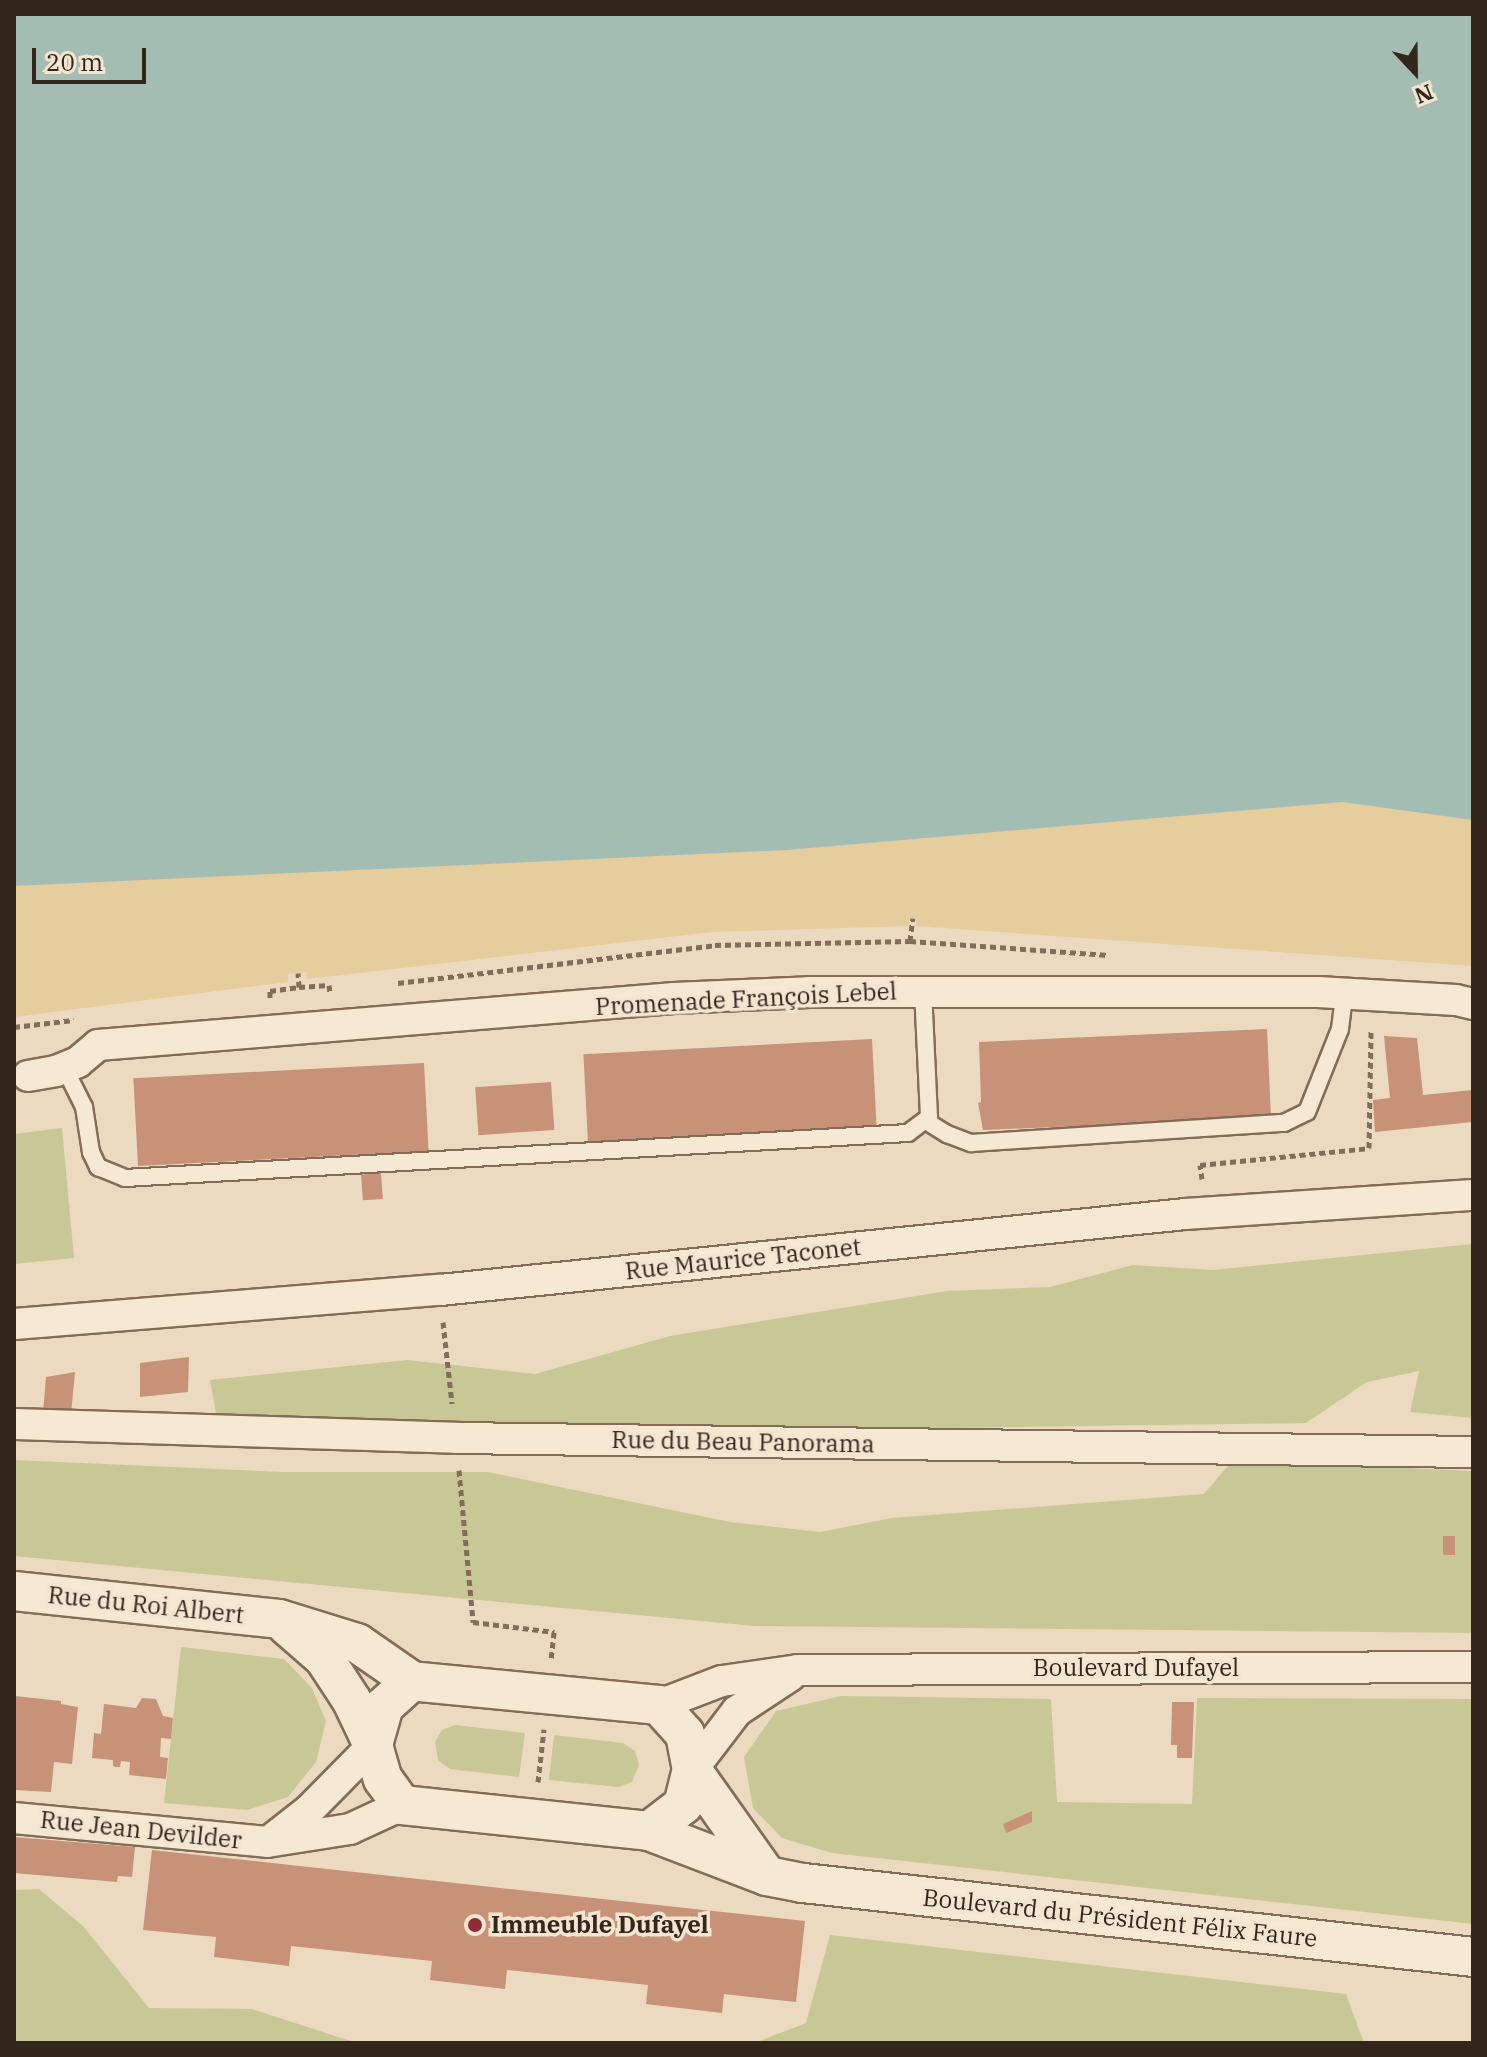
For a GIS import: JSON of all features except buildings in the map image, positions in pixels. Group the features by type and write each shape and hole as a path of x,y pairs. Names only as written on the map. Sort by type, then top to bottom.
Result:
{"street":[{"name":"Promenade François Lebel","path":"28,1076 78,1062 98,1045 674,998 923,991 1358,995 1473,1004"},
{"name":"Rue Maurice Taconet","path":"14,1324 440,1290 1185,1214 1473,1195"},
{"name":"Rue du Beau Panorama","path":"14,1424 441,1438 1473,1452"},
{"name":"Rue du Roi Albert","path":"14,1591 279,1619 357,1643 412,1681"},
{"path":"279,1619 324,1658 352,1701 373,1745 383,1779 402,1805"},
{"name":"Boulevard Dufayel","path":"659,1705 722,1681 798,1670 1473,1667"},
{"path":"649,1831 683,1805 692,1770 737,1711 798,1670"},
{"path":"373,1745 384,1706 412,1681 659,1705 685,1734 692,1770 767,1876"},
{"name":"Rue Jean Devilder","path":"267,1842 309,1810 373,1745"},
{"name":"Rue Jean Devilder","path":"14,1818 267,1842 350,1829 402,1805"},
{"name":"Boulevard du Président Félix Faure","path":"402,1805 649,1831 767,1876 803,1883 1473,1957"}],"lane":[{"path":"64,1067 84,1107 91,1152 98,1167 125,1178 908,1133 926,1121 929,1104 923,991"},
{"path":"926,1121 947,1134 971,1143 1284,1123 1307,1112 1340,1029 1358,995"}],"path":[{"path":"910,941 913,918"},
{"path":"298,973 299,987"},
{"path":"270,1001 270,991 299,987 329,985 330,993"},
{"path":"1200,1165 1369,1148 1358,995"},
{"path":"444,1330 453,1413"},
{"path":"459,1472 473,1622 554,1632 533,1819"}],"green space":[{"path":"62,1128 74,1258 14,1264 14,1134"},
{"path":"1473,1244 1473,1418 1410,1412 1419,1371 1367,1382 1306,1423 792,1430 217,1419 210,1380 407,1360 535,1374 670,1336 947,1291 1050,1287 1133,1265 1213,1270"},
{"path":"14,1460 283,1472 488,1472 730,1522 820,1532 892,1518 1204,1494 1233,1460 1473,1471 1473,1633 754,1626 14,1556"},
{"path":"181,1647 284,1659 312,1688 326,1721 316,1762 288,1797 247,1810 164,1803"},
{"path":"841,1696 1051,1699 1057,1802 1192,1804 1197,1698 1473,1699 1473,1924 832,1853 782,1838 753,1808 744,1757 776,1711"},
{"path":"455,1725 525,1733 519,1777 450,1769 438,1760 435,1742 442,1730"},
{"path":"554,1735 623,1743 635,1751 639,1765 632,1782 618,1787 549,1780"},
{"path":"39,1889 83,1926 149,2008 252,2009 357,2043 14,2043 14,1890"},
{"path":"830,1935 1346,1994 1364,2043 754,2043 806,2023"}],"sand":[{"path":"1342,802 1473,812 1473,966 916,926 916,919 913,918 909,919 909,926 712,932 307,979 306,972 288,974 288,982 14,1017 14,838"}],"shaded area":[{"path":"14,14 1473,14 1473,820 1342,802 787,850 14,886"}],"place":[{"name":"Immeuble Dufayel","path":"475,1925"}]}
